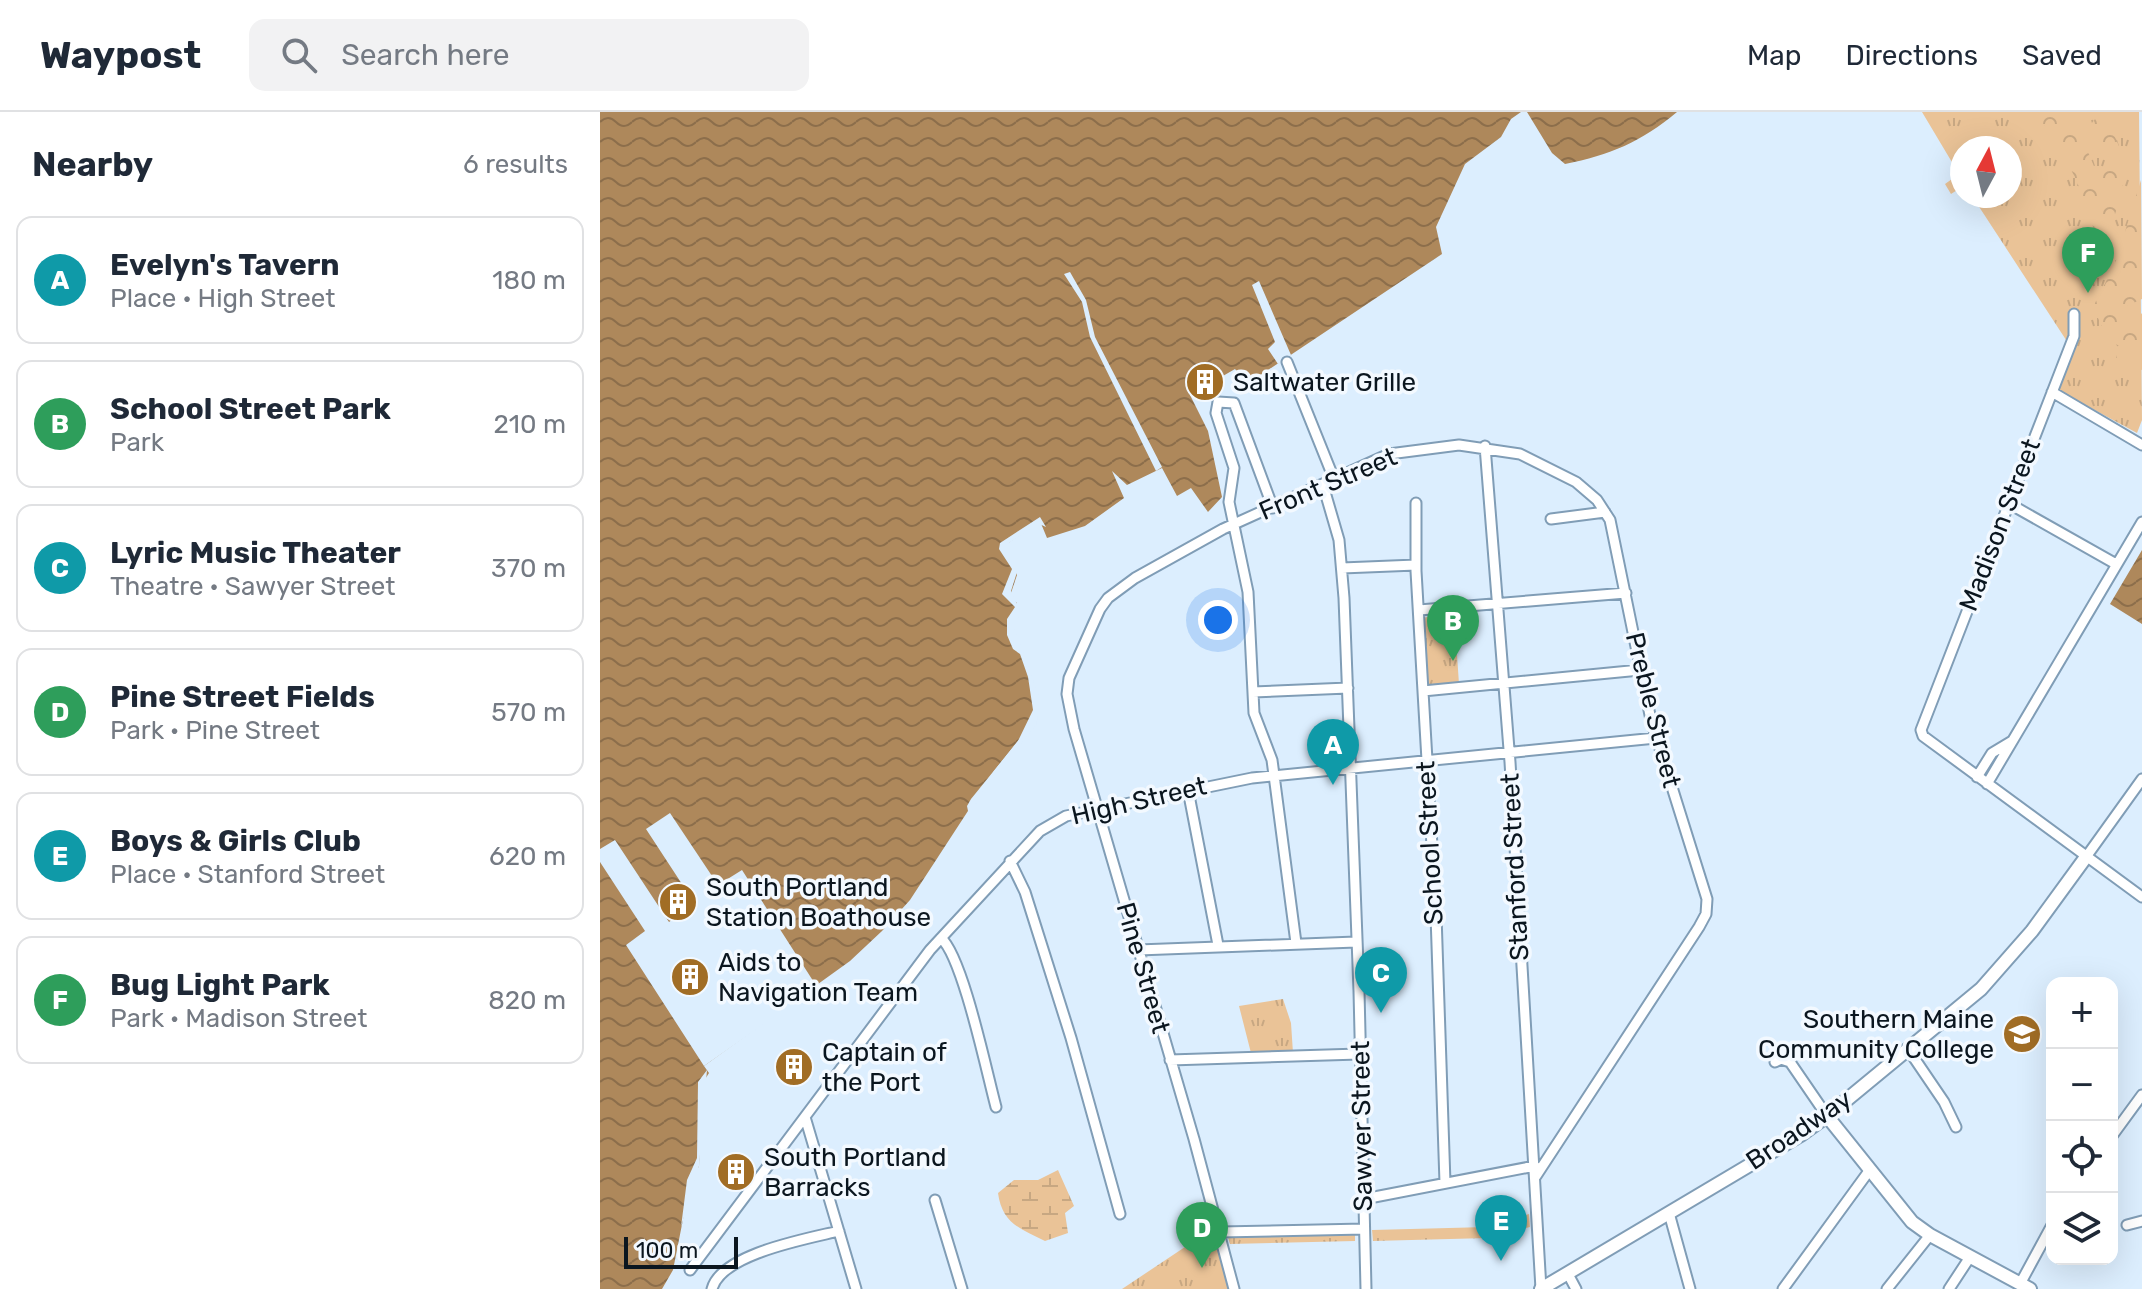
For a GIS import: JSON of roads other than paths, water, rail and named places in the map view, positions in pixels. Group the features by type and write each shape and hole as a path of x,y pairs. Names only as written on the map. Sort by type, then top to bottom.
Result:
{"street":[{"name":"Madison Street","path":"1977,777 1923,736 1923,724 2074,336 2074,314"},
{"path":"1287,362 1334,479"},
{"path":"2052,392 2142,445"},
{"path":"1273,508 1234,403 1218,402 1216,413 1234,468 1229,502 1248,592 1256,721 1269,748 1274,775 1296,943"},
{"name":"Front Street","path":"1083,648 1108,598 1179,552 1375,458 1402,450 1485,446 1520,454 1552,467 1586,489 1605,512"},
{"name":"Stanford Street","path":"1485,446 1509,753 1541,1289"},
{"name":"Sawyer Street","path":"1323,485 1339,540 1342,568 1366,1289"},
{"name":"School Street","path":"1416,503 1416,565 1436,915 1445,1183"},
{"path":"2008,503 2116,564"},
{"path":"1551,519 1605,512"},
{"name":"Preble Street","path":"1535,1171 1699,927 1708,906 1656,738 1616,538 1605,512"},
{"path":"1987,784 2142,522"},
{"path":"1342,568 1416,565"},
{"path":"1419,610 1626,593"},
{"name":"Pine Street","path":"1083,648 1069,678 1067,694 1096,809 1234,1289"},
{"path":"1423,691 1640,670"},
{"path":"1253,692 1348,688"},
{"name":"High Street","path":"690,1270 941,938 1047,825 1096,809 1274,775 1656,738"},
{"path":"2012,741 1992,753 1977,777 2142,897"},
{"path":"2086,857 2142,779"},
{"path":"1188,790 1218,945"},
{"name":"Broadway","path":"1541,1289 1827,1116 1995,974 2086,857"},
{"path":"1010,861 1025,892 1071,1038 1120,1214"},
{"path":"941,938 958,973 996,1107"},
{"path":"1138,950 1356,942"},
{"path":"1908,1049 1944,1102 1956,1127"},
{"path":"1170,1060 1359,1054"},
{"path":"1775,1062 1781,1059 1790,1062 1869,1171 1903,1213 1930,1235 2025,1286 2046,1239"},
{"path":"2118,1128 2142,1095"},
{"path":"805,1117 856,1289"},
{"path":"1364,1199 1445,1183 1535,1171"},
{"path":"1783,1289 1869,1171"},
{"path":"935,1200 962,1289"},
{"path":"1669,1213 1690,1289"},
{"path":"2127,1225 2142,1221"},
{"path":"1220,1232 1364,1229"},
{"path":"712,1289 721,1271 730,1266 773,1248 839,1231"},
{"path":"1887,1289 1930,1235"},
{"path":"1949,1289 1970,1257"},
{"path":"1568,1274 1576,1289"}],"water":[{"path":"600,112 1521,112 1511,119 1501,137 1465,164 1436,227 1442,254 1247,384 1235,369 1190,395 1208,431 1222,497 1208,512 1191,488 1177,496 1162,468 1127,485 1112,471 1124,498 1085,526 1047,538 1040,521 1004,546 1017,575 1010,596 1017,603 1012,628 1036,696 1033,722 994,771 910,900 882,931 850,961 704,1066 709,1073 702,1084 699,1166 690,1184 673,1270 662,1289 600,1289"},
{"path":"1527,112 1677,112 1651,132 1624,146 1565,164 1552,153"},
{"path":"2142,550 2142,624 2110,604"}],"place":[{"name":"Bug Light Park","path":"2088,293"},
{"name":"Saltwater Grille","path":"1205,382"},
{"name":"School Street Park","path":"1453,661"},
{"name":"Evelyn's Tavern","path":"1333,785"},
{"name":"South Portland Station Boathouse","path":"678,902"},
{"name":"Aids to Navigation Team","path":"690,977"},
{"name":"Lyric Music Theater","path":"1381,1013"},
{"name":"Southern Maine Community College","path":"2022,1034"},
{"name":"Captain of the Port","path":"794,1067"},
{"name":"South Portland Barracks","path":"736,1172"},
{"name":"Boys & Girls Club","path":"1501,1261"},
{"name":"Pine Street Fields","path":"1202,1268"}]}
